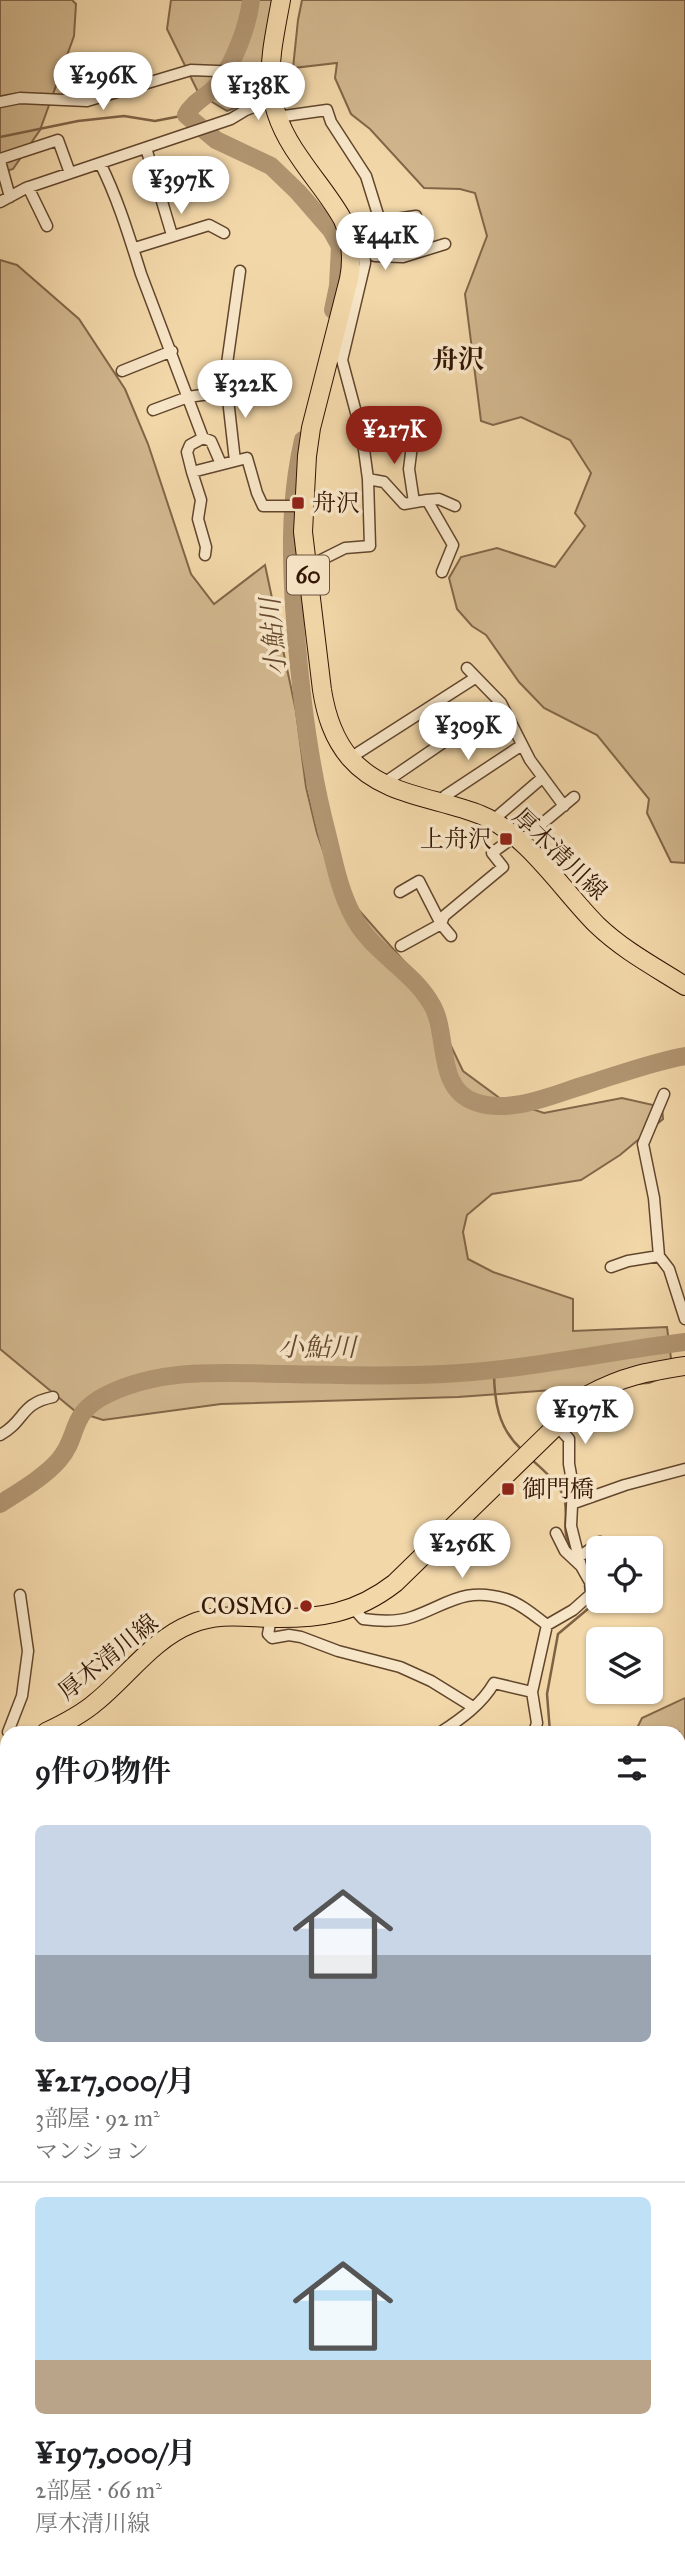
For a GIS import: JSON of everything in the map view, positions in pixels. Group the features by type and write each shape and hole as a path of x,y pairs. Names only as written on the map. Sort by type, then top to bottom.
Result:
{"main road":[{"name":"厚木清川線","path":"281,0 269,73 275,108 281,128 292,146 340,213 346,226 355,281 311,428 299,506 325,712 333,733 350,758 384,783 411,796 482,815 492,821 517,839 598,925 623,946 685,986"},
{"name":"厚木清川線","path":"56,1726 94,1704 155,1647 190,1625 220,1616 315,1616 354,1609 395,1583 588,1395 615,1380 642,1372 685,1366"}],"street":[{"path":"0,102 20,97 87,101 199,69 269,73"},
{"path":"70,173 58,140 0,160 5,199 28,187 70,173 151,146 231,119 246,110 327,110 331,122 366,176 376,222 375,256 404,257 445,244"},
{"path":"151,146 172,235"},
{"path":"100,163 135,248 141,274 203,438"},
{"path":"28,187 47,226"},
{"path":"307,567 345,548 370,546 368,479 362,435 342,360 355,281 365,263 362,224 415,216 427,248"},
{"path":"135,248 209,225 224,233"},
{"path":"235,461 228,399 223,392 240,271"},
{"path":"122,371 172,351"},
{"path":"153,410 188,397 223,392"},
{"path":"414,430 409,469 414,502"},
{"path":"205,555 206,547 198,519 201,500 187,452 190,445 203,438 211,441 221,464"},
{"path":"192,472 247,458 257,493 264,506 299,506"},
{"path":"368,479 384,482 404,504 439,499 455,506"},
{"path":"427,500 453,545 442,572"},
{"path":"467,668 501,703 542,778 564,806"},
{"path":"350,758 475,678"},
{"path":"384,783 501,703"},
{"path":"442,803 446,796 522,745"},
{"path":"492,821 542,778"},
{"path":"401,946 441,924 444,916 503,867 492,853 517,839 574,797"},
{"path":"400,892 419,880 441,924 451,936"},
{"path":"664,1094 643,1143 654,1198 659,1256 669,1269 684,1313"},
{"path":"611,1267 659,1256"},
{"path":"0,1435 15,1424 34,1402 53,1397"},
{"path":"536,1726 533,1692 547,1625 573,1610 592,1594 571,1526 574,1503 569,1439 557,1426"},
{"path":"574,1503 625,1485 685,1469"},
{"path":"556,1533 565,1551 580,1562"},
{"path":"580,1562 586,1556"},
{"path":"10,1726 22,1696 28,1651 20,1595"},
{"path":"354,1609 363,1619 398,1620 411,1618 457,1597 487,1595 508,1599 547,1625"},
{"path":"271,1618 268,1634 272,1638 289,1635 301,1637 338,1651 400,1667 431,1681 473,1707"},
{"path":"450,1726 487,1696 494,1683 533,1692"}],"shaded area":[{"path":"0,0 72,0 76,4 74,36 40,130 13,169 0,173"},
{"path":"171,0 272,0 274,41 255,100 227,111 199,94 167,29"},
{"path":"302,0 685,0 685,863 671,862 647,813 649,799 597,735 544,708 519,682 486,635 472,626 457,609 449,578 461,557 497,548 555,567 585,526 575,513 591,473 570,440 521,417 493,425 481,421 465,294 487,236 475,193 460,189 424,188 370,129 351,114 335,78 337,63 293,68"},
{"path":"0,260 17,265 79,319 125,389 148,444 191,574 214,604 265,565 296,711 306,787 317,833 334,882 418,977 463,1071 501,1099 544,1113 622,1098 662,1107 663,1119 620,1155 581,1180 492,1194 467,1215 463,1232 468,1259 493,1272 573,1299 573,1331 667,1327 673,1374 649,1383 458,1397 221,1404 103,1420 75,1411 0,1349"},
{"path":"685,1698 685,1726 638,1726 642,1718"}],"waterway":[{"name":"小鮎川","path":"251,0 243,33 224,75 186,115 216,140 271,166 331,230 340,246 338,286 333,310"},
{"path":"0,137 78,121 124,116 155,121 186,115"},
{"name":"小鮎川","path":"303,440 293,513 293,586 304,710 321,809 347,904 369,939 414,981 432,1005 437,1017 448,1073 454,1085 462,1095 475,1102 518,1105 685,1056"},
{"name":"小鮎川","path":"0,1504 53,1467 66,1451 76,1425 86,1409 108,1394 151,1379 217,1373 384,1376 474,1372 685,1342"},
{"path":"494,1371 495,1392 502,1423 521,1449"},
{"path":"531,1459 551,1478 563,1496 566,1535 571,1546"},
{"path":"550,1726 547,1694 558,1634 586,1611"}],"place":[{"name":"舟沢","path":"298,503"},
{"name":"上舟沢","path":"506,839"},
{"name":"御門橋","path":"508,1489"},
{"name":"COSMO","path":"306,1606"}],"district":[{"name":"舟沢","path":"458,359"}]}
